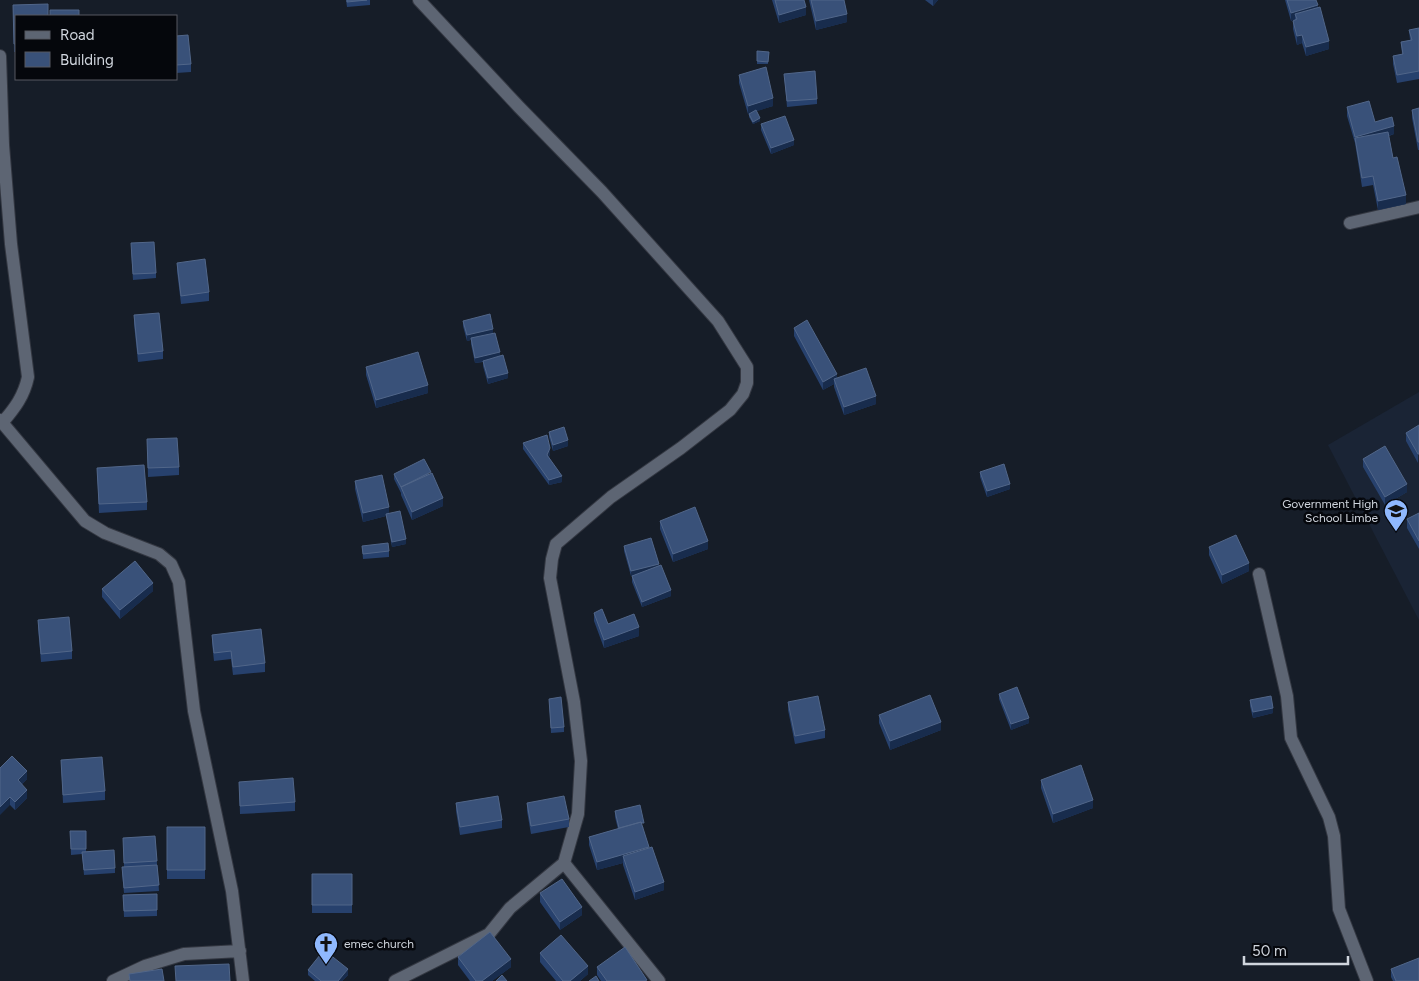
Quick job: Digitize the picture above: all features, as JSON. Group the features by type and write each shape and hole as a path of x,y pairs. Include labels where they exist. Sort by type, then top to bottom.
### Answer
{"street":[{"path":"395,981 488,934 510,908 564,863 578,814 581,761 574,702 550,578 552,558 556,544 611,497 681,448 730,410 743,394 746,383 746,367 718,321 602,192 518,107 419,0"},
{"path":"0,56 3,145 11,244 28,377 26,390 20,402 1,421 86,521 105,533 159,554 171,564 179,582 194,711 232,891 243,981"},
{"path":"1350,223 1419,207"},
{"path":"1259,574 1287,696 1291,738 1329,817 1334,836 1339,909 1366,981"},
{"path":"564,863 659,981"},
{"path":"113,981 145,966 184,954 240,952"}],"shaded area":[{"name":"Government High School Limbe","path":"1419,392 1419,620 1328,445"}],"building":[{"path":"347,0 367,0 347,2"},
{"path":"775,0 804,0 806,7 779,15"},
{"path":"811,0 844,0 847,14 816,21"},
{"path":"1287,0 1316,0 1318,5 1291,13"},
{"path":"48,4 48,15 15,15 15,44 14,44 13,5"},
{"path":"1320,7 1329,41 1306,47 1302,35 1297,36 1293,21 1297,19 1295,14"},
{"path":"50,10 79,10 79,15 50,15"},
{"path":"1419,28 1419,71 1397,75 1393,56 1403,54 1401,42 1412,40 1409,30"},
{"path":"188,35 191,64 178,65 178,36"},
{"path":"757,51 769,52 768,62 757,61"},
{"path":"766,67 773,98 748,106 739,75"},
{"path":"815,71 817,99 787,101 784,74"},
{"path":"1369,101 1375,122 1392,117 1394,126 1355,137 1347,107"},
{"path":"1419,108 1419,142 1418,142 1412,110"},
{"path":"756,110 760,118 753,122 749,114"},
{"path":"785,116 794,140 771,148 761,124"},
{"path":"1388,132 1393,158 1397,157 1406,195 1378,201 1373,176 1362,178 1355,138"},
{"path":"154,242 156,273 133,274 131,243"},
{"path":"205,259 209,292 181,296 177,263"},
{"path":"159,313 163,351 138,354 134,315"},
{"path":"490,314 493,329 467,335 463,321"},
{"path":"807,320 837,374 823,382 794,328"},
{"path":"495,333 500,352 475,358 471,338"},
{"path":"418,352 428,385 376,400 366,367"},
{"path":"503,355 508,373 488,378 483,361"},
{"path":"866,368 876,396 844,407 834,379"},
{"path":"1419,425 1419,454 1418,454 1406,433"},
{"path":"564,427 568,440 553,445 549,432"},
{"path":"547,435 550,448 547,455 562,476 549,480 523,443"},
{"path":"177,438 179,467 148,468 147,439"},
{"path":"1385,446 1407,484 1385,497 1363,459"},
{"path":"424,459 431,472 401,487 394,474"},
{"path":"1004,464 1010,484 987,491 980,472"},
{"path":"144,465 147,502 99,504 97,468"},
{"path":"432,473 443,498 412,512 401,487"},
{"path":"382,475 389,507 363,513 355,481"},
{"path":"695,507 708,541 673,554 660,521"},
{"path":"400,511 406,539 392,542 386,514"},
{"path":"1419,513 1419,541 1407,519"},
{"path":"1236,535 1249,563 1222,575 1209,547"},
{"path":"651,538 659,564 631,571 624,546"},
{"path":"388,543 389,551 363,554 362,546"},
{"path":"135,561 153,583 120,610 102,589"},
{"path":"661,565 671,590 642,602 632,576"},
{"path":"602,609 608,624 634,614 639,627 604,640 594,613"},
{"path":"69,617 72,651 41,654 38,620"},
{"path":"261,629 265,663 233,667 231,651 214,653 212,635"},
{"path":"1017,687 1029,718 1011,724 999,694"},
{"path":"930,695 941,722 890,741 879,715"},
{"path":"818,696 825,730 795,736 788,702"},
{"path":"1271,696 1273,708 1253,712 1250,700"},
{"path":"561,697 564,727 551,728 549,699"},
{"path":"12,756 27,771 18,780 27,790 15,802 10,797 0,807 0,768"},
{"path":"102,757 105,791 63,795 61,760"},
{"path":"1081,765 1093,800 1053,814 1041,780"},
{"path":"293,778 295,802 240,806 239,782"},
{"path":"498,796 502,820 460,827 456,803"},
{"path":"564,796 569,819 531,826 527,803"},
{"path":"640,805 644,823 641,822 619,828 615,811"},
{"path":"641,822 649,847 597,862 589,837"},
{"path":"167,827 205,827 205,870 167,870"},
{"path":"70,831 86,831 86,849 71,849"},
{"path":"155,836 157,861 124,863 123,838"},
{"path":"652,847 664,882 635,892 623,856"},
{"path":"114,850 115,868 84,870 82,852"},
{"path":"157,865 159,885 124,888 122,867"},
{"path":"312,874 352,874 352,905 312,905"},
{"path":"562,879 582,907 560,922 540,893"},
{"path":"157,894 157,910 124,911 123,895"},
{"path":"490,932 511,959 482,981 476,981 458,957"},
{"path":"561,935 588,966 570,981 563,981 540,953"},
{"path":"625,947 647,980 607,981 597,967"},
{"name":"emec church","path":"324,950 348,969 338,981 321,981 308,970"},
{"path":"1419,958 1419,981 1396,981 1391,969"},
{"path":"229,964 230,981 176,981 175,966"},
{"path":"162,969 164,981 130,981 129,974"},
{"path":"502,975 507,981 496,981"},
{"path":"596,976 599,981 589,981"}],"place":[{"name":"Government High School Limbe","path":"1396,532"},
{"name":"emec church","path":"326,965"}]}
